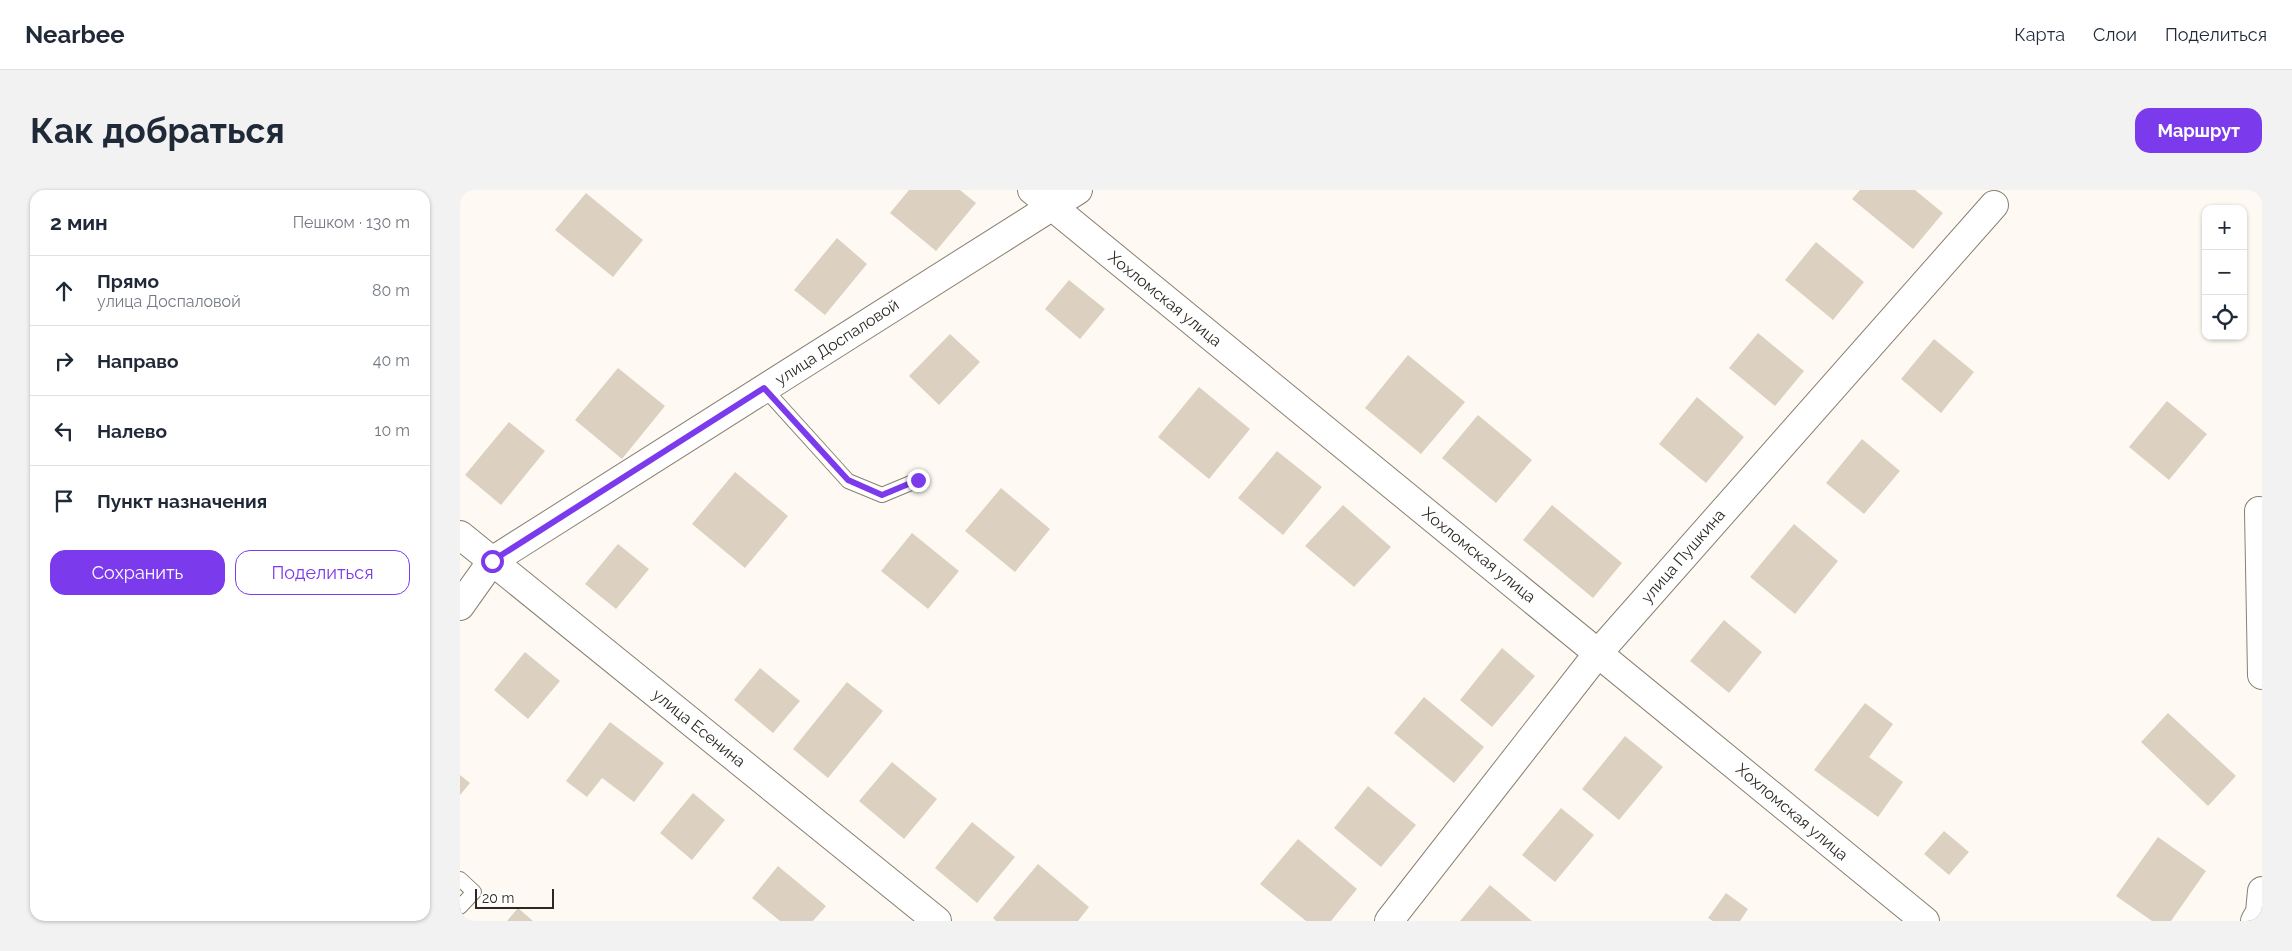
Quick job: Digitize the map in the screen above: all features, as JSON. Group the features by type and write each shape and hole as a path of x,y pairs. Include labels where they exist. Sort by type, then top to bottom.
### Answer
{"street":[{"name":"улица Доспаловой","path":"460,606 492,561 764,388 1042,198 1078,190"},
{"name":"Хохломская улица","path":"1042,198 1599,652 1925,921"},
{"name":"улица Пушкина","path":"1389,921 1599,652 1994,205"},
{"path":"2259,510 2262,675"},
{"name":"улица Есенина","path":"460,535 937,921"},
{"path":"2254,921 2260,912 2262,891"}],"lane":[{"path":"764,388 848,480 882,495 918,480"},
{"path":"460,879 474,892 460,907"}],"building":[{"path":"909,190 960,190 976,203 936,251 890,213"},
{"path":"1860,190 1915,190 1943,213 1913,249 1852,199"},
{"path":"586,193 643,240 613,277 555,230"},
{"path":"837,238 867,264 825,315 794,290"},
{"path":"1816,242 1864,282 1833,320 1785,280"},
{"path":"1069,280 1105,309 1080,339 1045,309"},
{"path":"1758,333 1804,371 1775,406 1729,368"},
{"path":"950,334 980,362 939,405 909,376"},
{"path":"1934,339 1974,372 1941,413 1901,379"},
{"path":"1408,355 1465,402 1421,454 1365,408"},
{"path":"618,368 665,406 622,459 575,420"},
{"path":"1199,387 1250,429 1209,479 1158,437"},
{"path":"1697,397 1744,437 1706,483 1659,444"},
{"path":"2167,401 2207,434 2169,480 2129,447"},
{"path":"1478,415 1532,460 1496,503 1442,458"},
{"path":"509,422 545,451 501,505 465,475"},
{"path":"1862,439 1900,471 1864,514 1826,483"},
{"path":"1277,451 1322,487 1283,535 1238,498"},
{"path":"735,472 788,516 745,568 692,524"},
{"path":"1001,488 1050,529 1015,572 965,531"},
{"path":"1343,505 1391,547 1354,587 1305,546"},
{"path":"1552,505 1622,563 1593,598 1523,540"},
{"path":"1794,524 1838,561 1795,614 1750,577"},
{"path":"912,533 959,571 928,609 881,571"},
{"path":"618,544 649,569 616,609 585,584"},
{"path":"1724,620 1762,652 1729,693 1690,661"},
{"path":"1502,648 1535,676 1492,727 1460,700"},
{"path":"525,652 560,681 528,719 494,690"},
{"path":"760,668 800,701 773,733 734,700"},
{"path":"847,682 883,711 828,778 793,749"},
{"path":"1424,697 1484,747 1454,783 1394,733"},
{"path":"1865,703 1893,724 1869,757 1903,782 1878,817 1814,770"},
{"path":"2168,713 2236,776 2208,806 2141,742"},
{"path":"610,722 664,763 634,802 602,778 587,797 566,781"},
{"path":"1625,736 1663,767 1619,820 1582,789"},
{"path":"892,762 937,799 904,839 859,801"},
{"path":"460,775 470,783 460,795"},
{"path":"1368,786 1416,825 1381,867 1334,828"},
{"path":"693,793 725,820 692,860 660,833"},
{"path":"1561,808 1594,835 1555,882 1522,855"},
{"path":"972,822 1015,857 977,903 935,868"},
{"path":"1944,831 1969,852 1949,875 1924,854"},
{"path":"2158,837 2206,871 2171,921 2152,921 2116,896"},
{"path":"1298,839 1357,889 1331,921 1306,921 1260,884"},
{"path":"1038,864 1089,907 1078,921 996,921 993,918"},
{"path":"778,866 826,906 813,921 780,921 752,898"},
{"path":"1490,885 1532,921 1460,921"},
{"path":"1726,893 1748,909 1740,921 1713,921 1708,918"},
{"path":"518,908 533,921 507,921"}],"route":[{"path":"492,561 764,388 848,480 882,495 918,480"}]}
